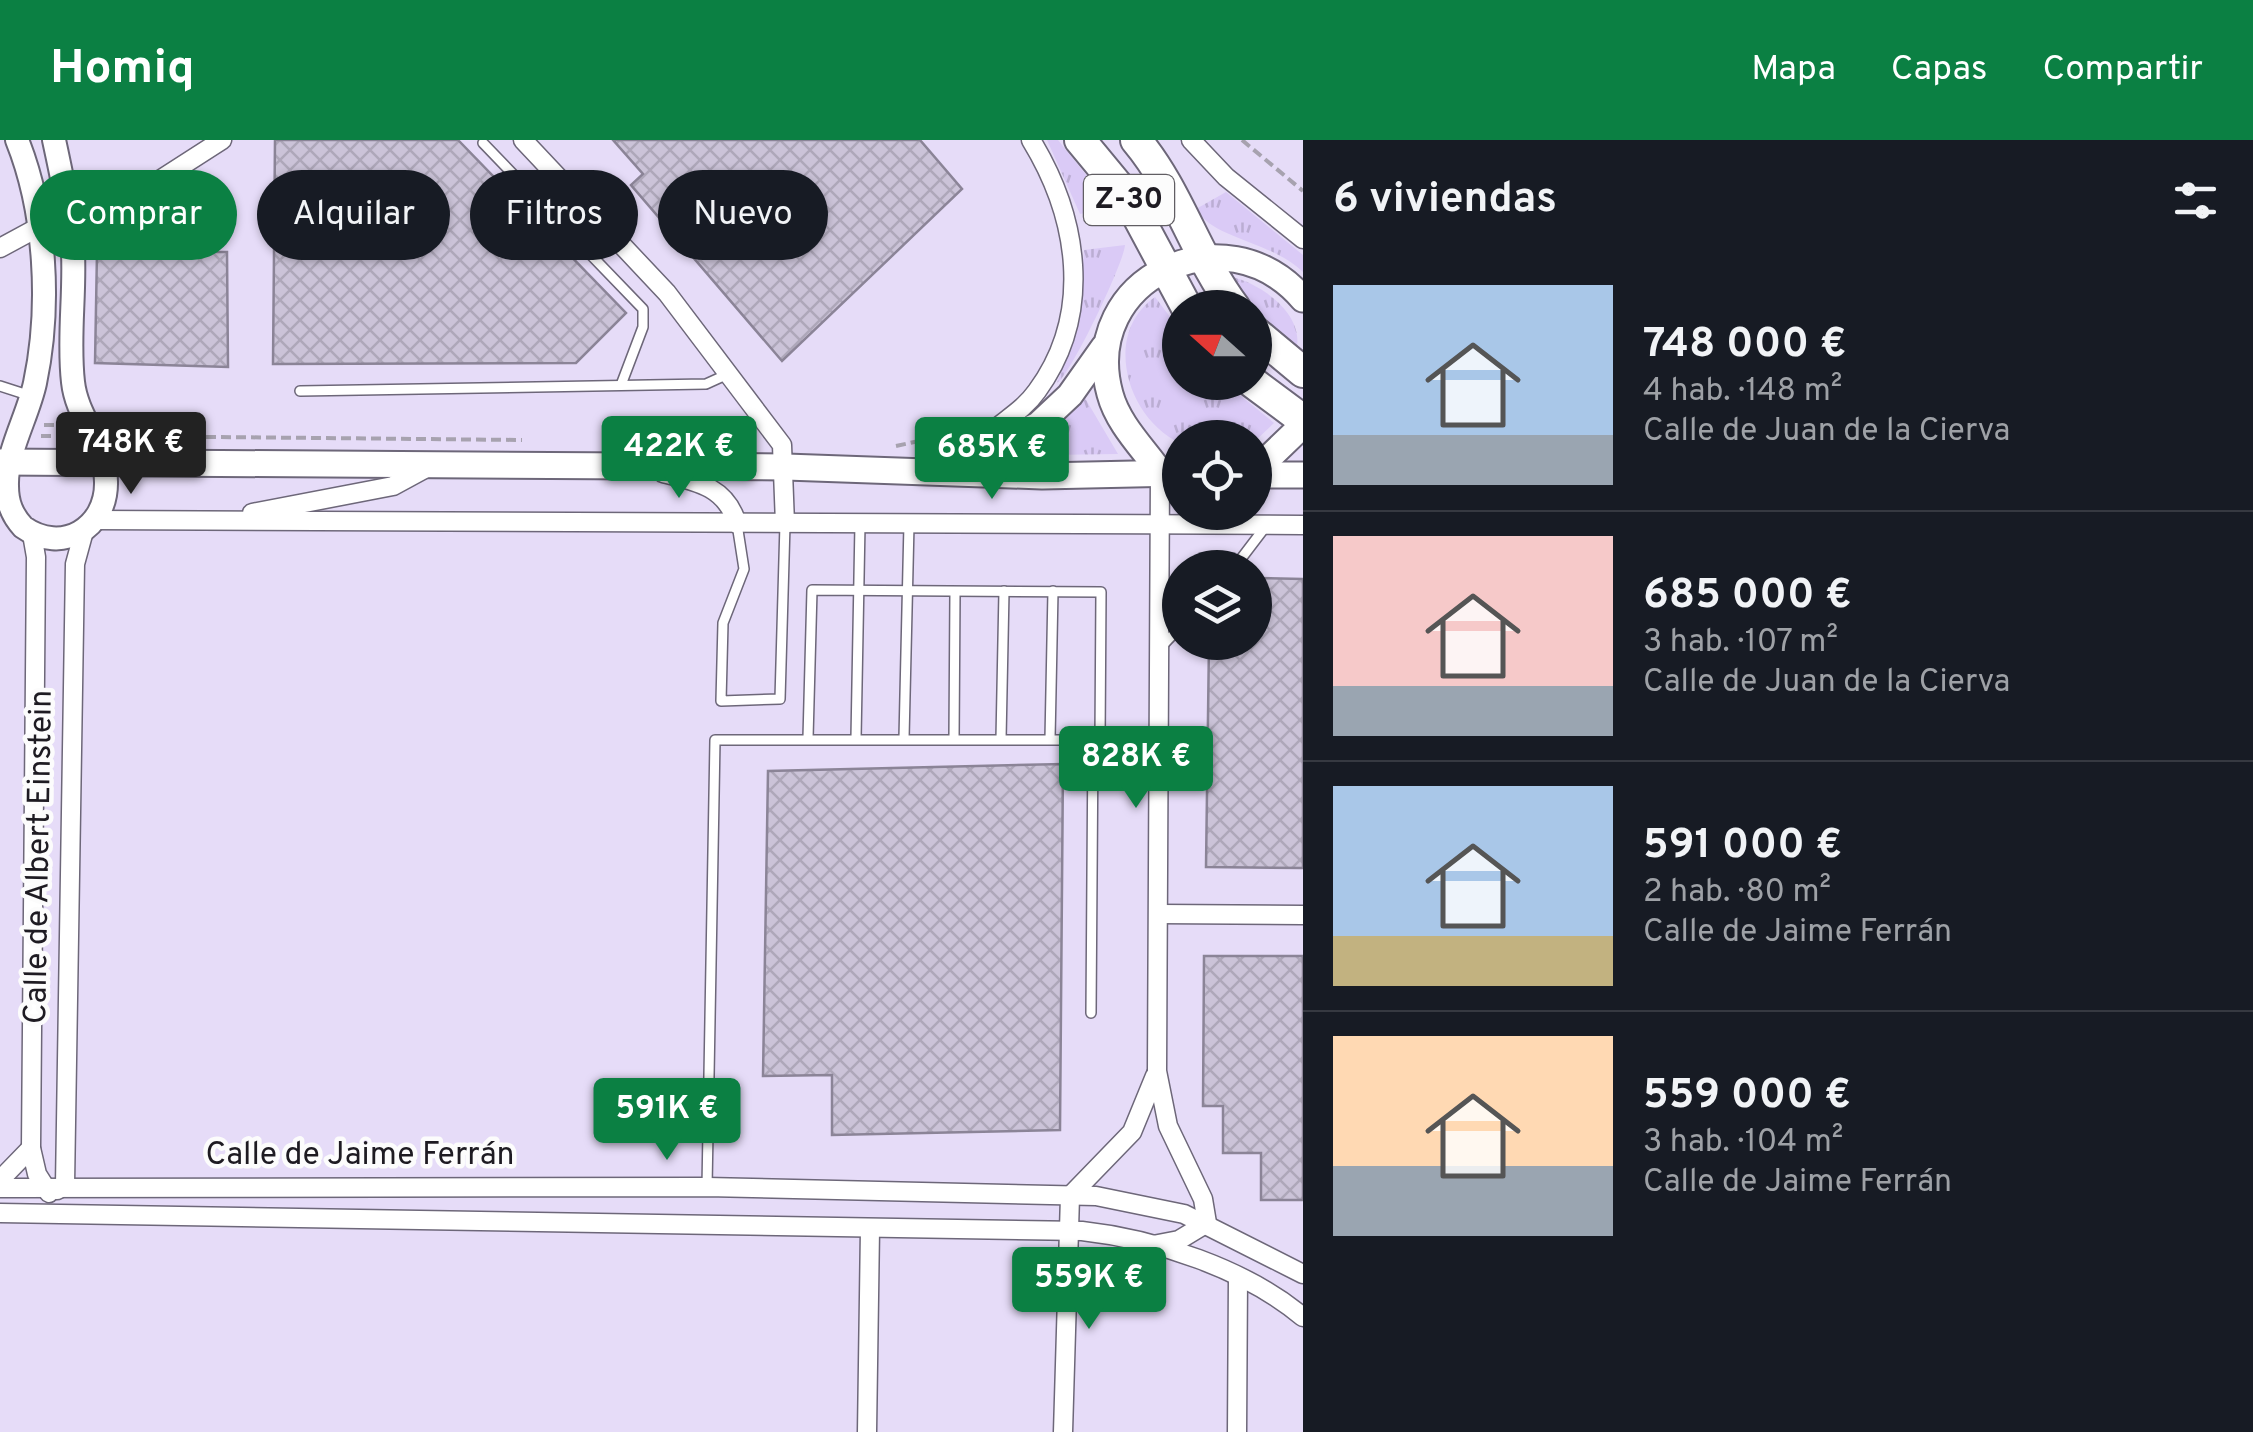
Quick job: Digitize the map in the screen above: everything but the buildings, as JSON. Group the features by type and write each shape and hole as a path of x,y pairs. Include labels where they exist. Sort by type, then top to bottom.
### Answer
{"highway":[{"name":"Z-30","path":"1080,140 1128,198 1176,290"},
{"name":"Z-30","path":"1136,140 1180,203 1203,257 1224,290"},
{"path":"1272,346 1303,372"},
{"path":"1272,398 1303,422"}],"main road":[{"path":"946,470 973,454 1022,435 1053,412 1104,347 1124,305 1164,269 1203,257 1257,264 1289,284 1303,299"},
{"path":"1104,347 1113,405 1162,463"},
{"path":"1272,455 1303,422"},
{"path":"5,462 101,448 434,464 946,470 1042,476 1162,472"},
{"path":"1272,474 1303,476"}],"street":[{"path":"17,140 30,181"},
{"path":"54,140 59,170"},
{"path":"175,170 222,140"},
{"path":"523,140 667,293 782,445 786,467 785,524"},
{"path":"973,454 986,432 1016,414 1037,392 1058,352 1070,317 1074,268 1069,220 1031,140"},
{"path":"1191,140 1226,177 1303,240"},
{"path":"0,248 30,232"},
{"path":"39,260 42,318 32,396 20,436 5,462 7,496 17,526 59,540 90,526 217,520 1161,526"},
{"path":"71,260 73,383 80,407 101,448 104,501 90,526"},
{"path":"217,520 392,486 434,464"},
{"path":"639,466 712,489 730,506 737,524"},
{"path":"1162,520 1163,550"},
{"path":"1272,525 1303,525"},
{"name":"Calle de Albert Einstein","path":"17,526 36,614 31,1148 53,1190"},
{"name":"Calle de Albert Einstein","path":"53,1190 75,564 90,526"},
{"path":"1167,550 1191,530"},
{"path":"1152,1245 1180,1240 1207,1223 1202,1199 1168,1126 1156,1070 1162,646"},
{"path":"1158,914 1303,914"},
{"path":"1064,1432 1070,1196 1132,1132 1156,1070"},
{"path":"0,1184 31,1148"},
{"name":"Calle de Jaime Ferrán","path":"0,1184 53,1190 707,1187 1070,1196 1152,1205 1207,1223 1303,1274"},
{"path":"2,1213 53,1190 75,1210"},
{"name":"Calle de Jaime Ferrán","path":"2,1213 75,1210 1103,1233 1152,1245 1238,1277 1303,1318"},
{"path":"867,1432 870,1229"},
{"path":"1237,1432 1238,1277"}],"lane":[{"path":"483,143 644,309 643,327 621,385"},
{"path":"300,391 706,384 728,374"},
{"path":"0,386 32,396"},
{"path":"737,524 744,570 723,623 720,701 780,699 785,524"},
{"path":"856,738 860,524"},
{"path":"904,738 910,524"},
{"path":"808,738 812,590 1101,592 1092,1013"},
{"path":"954,739 955,592"},
{"path":"1001,739 1004,592"},
{"path":"1050,739 1053,592"},
{"path":"707,1187 716,740 1160,740"}],"path":[{"path":"1242,140 1303,191"},
{"path":"44,424 73,425"},
{"path":"893,446 948,437 974,427"},
{"path":"20,436 101,448 535,441"}],"shaded area":[{"path":"0,140 1303,140 1303,1432 0,1432"}],"green space":[{"path":"1047,140 1058,140 1112,207 1080,214"},
{"path":"1226,192 1303,255 1303,272 1275,253 1204,219 1196,209"},
{"path":"1125,245 1096,318 1057,383 1080,317 1084,250"},
{"path":"1229,276 1262,290 1241,290"},
{"path":"1155,297 1162,306 1162,400 1246,400 1270,420 1162,420 1162,431 1135,396 1128,375 1125,354 1138,313"},
{"path":"1272,298 1293,322 1297,347 1272,327"},
{"path":"1085,398 1118,454 1048,455 1036,465 1004,465 1004,458 1048,434"}]}
